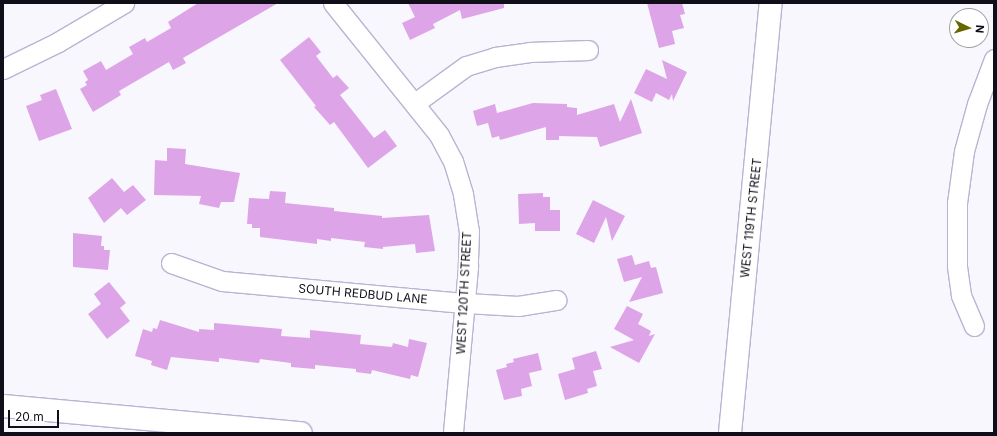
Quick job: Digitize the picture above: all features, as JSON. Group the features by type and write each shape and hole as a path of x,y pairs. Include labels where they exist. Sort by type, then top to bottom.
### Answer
{"main road":[{"name":"WEST 119TH STREET","path":"730,433 771,3"},
{"path":"3,406 301,433"}],"street":[{"path":"3,69 58,42 124,3"},
{"name":"WEST 120TH STREET","path":"333,3 416,103 439,135 453,161 463,194 469,231 466,303 453,433"},
{"path":"416,103 466,66 487,59 530,52 588,50"},
{"path":"974,326 961,295 957,265 957,203 964,151 977,104 994,59"},
{"name":"SOUTH REDBUD LANE","path":"171,263 222,281 466,303 518,306 557,300"}],"building":[{"path":"198,3 278,3 183,58 186,63 173,70 169,62 119,91 121,95 93,112 80,89 87,85 85,82 88,80 83,71 101,61 106,70 133,54 129,47 145,38 147,42 171,28 168,22"},
{"path":"408,3 504,3 504,8 462,19 460,10 433,24 435,28 410,40 402,23 415,17"},
{"path":"647,3 682,3 685,14 680,15 684,28 672,31 675,44 659,48"},
{"path":"309,37 321,52 316,56 333,78 337,75 349,88 340,95 374,138 385,130 397,146 368,168 334,122 330,125 314,107 316,106 280,60"},
{"path":"662,60 687,72 673,101 672,94 669,100 656,93 652,102 634,93 646,69 667,79"},
{"path":"56,89 72,129 39,141 26,106 42,100 40,95"},
{"path":"631,99 642,133 600,147 597,137 559,136 559,140 546,140 546,127 500,140 499,136 492,138 488,123 477,126 473,111 495,104 497,113 533,103 567,104 567,107 577,108 577,115 614,104 620,122"},
{"path":"167,148 186,149 185,164 240,173 234,202 221,202 219,208 199,204 201,196 154,195 155,160 167,161"},
{"path":"112,178 124,192 133,185 146,200 127,215 121,208 104,223 88,198"},
{"path":"270,191 286,192 285,203 334,208 334,211 382,216 382,218 429,215 435,251 416,253 415,244 383,247 383,249 364,247 365,242 331,238 331,241 317,239 317,244 260,237 260,228 252,228 252,224 247,224 249,198 269,199"},
{"path":"543,193 543,197 550,197 550,210 560,210 560,231 535,231 535,223 519,224 518,194"},
{"path":"593,200 625,216 612,241 606,217 594,243 576,234"},
{"path":"73,233 102,236 101,246 104,246 104,250 110,250 108,270 73,267"},
{"path":"632,255 635,265 649,261 651,268 656,267 663,293 629,302 642,277 624,282 617,259"},
{"path":"109,282 126,303 120,308 130,321 107,339 88,314 101,304 94,294"},
{"path":"627,306 643,314 638,324 651,331 649,336 655,334 639,363 610,347 634,340 614,329"},
{"path":"160,320 199,332 199,329 214,330 214,323 282,329 281,336 310,338 310,330 361,335 360,344 392,347 393,343 408,347 409,339 427,343 418,377 411,375 410,379 372,370 371,374 356,372 356,369 315,365 315,369 291,367 291,363 260,359 259,363 219,358 219,362 171,357 167,370 151,365 152,361 135,356 143,329 152,332 153,328 157,329"},
{"path":"596,351 602,369 593,371 597,386 587,389 588,393 565,400 558,374 575,369 572,358"},
{"path":"538,353 542,370 529,373 532,386 521,389 522,396 504,400 496,370 507,367 506,364 514,362 513,359"}]}
